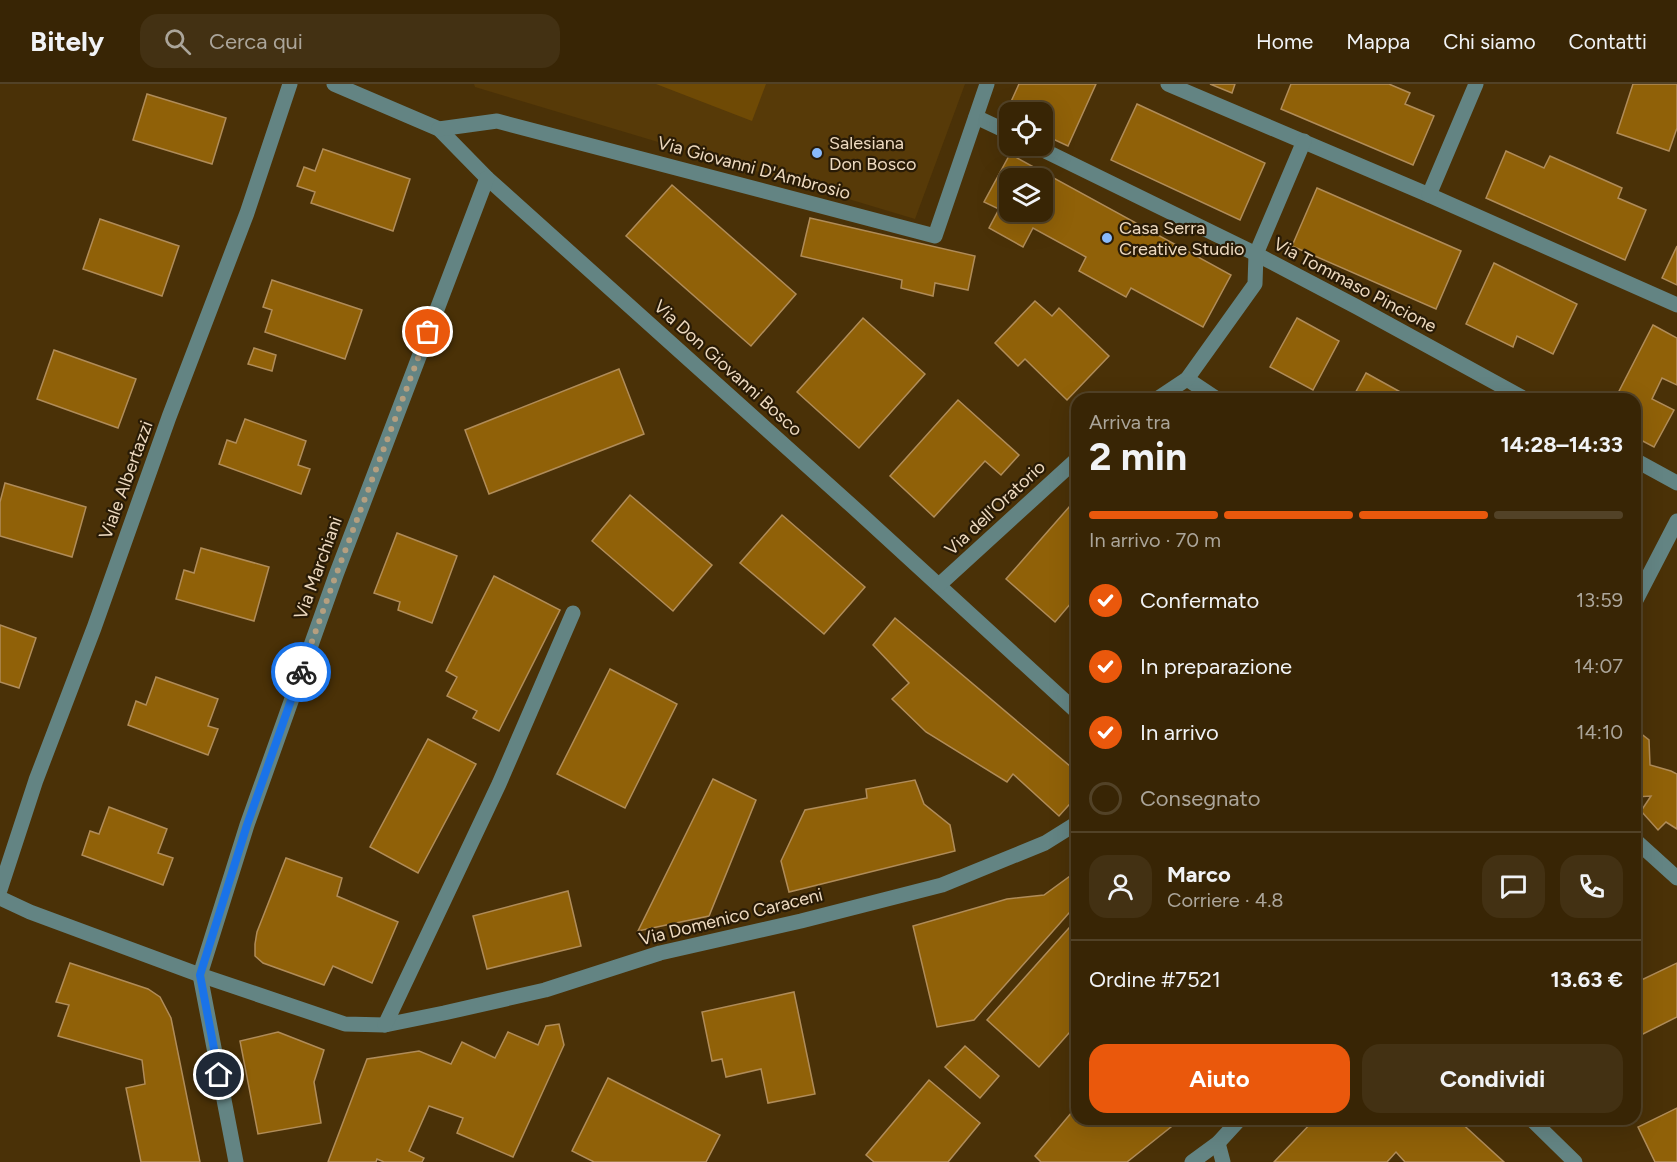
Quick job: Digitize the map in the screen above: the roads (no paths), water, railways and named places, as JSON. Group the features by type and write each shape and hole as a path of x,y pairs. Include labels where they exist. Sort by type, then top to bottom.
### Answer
{"street":[{"name":"Viale Albertazzi","path":"0,890 36,780 94,628 169,417 247,213 290,84"},
{"name":"Via Don Giovanni Bosco","path":"334,84 439,129 487,178 1071,706"},
{"path":"987,84 976,117 999,128"},
{"path":"1168,84 1429,195 1677,305"},
{"path":"1429,195 1476,84"},
{"name":"Via Giovanni D'Ambrosio","path":"439,129 497,121 935,236 976,117"},
{"path":"1166,393 1187,379 1255,284 1256,254 1304,141"},
{"name":"Via Tommaso Pincione","path":"1053,155 1256,254 1514,393"},
{"name":"Via Marchiani","path":"200,975 247,825 328,597 487,178"},
{"path":"1187,379 1208,393"},
{"path":"1641,463 1677,483"},
{"name":"Via dell'Oratorio","path":"939,585 1071,464"},
{"path":"1641,590 1677,521"},
{"path":"385,1025 500,784 573,613"},
{"name":"Via Domenico Caraceni","path":"0,898 30,912 200,975 345,1024 385,1025 545,990 660,953 801,921 942,885 1045,843 1071,827"},
{"path":"1641,845 1677,878"},
{"path":"200,975 236,1162"},
{"path":"1192,1162 1218,1143 1234,1125"},
{"path":"1537,1125 1575,1162"},
{"path":"1218,1143 1223,1162"}],"place":[{"name":"Salesiana Don Bosco","path":"817,153"},
{"name":"Casa Serra Creative Studio","path":"1107,238"}]}
